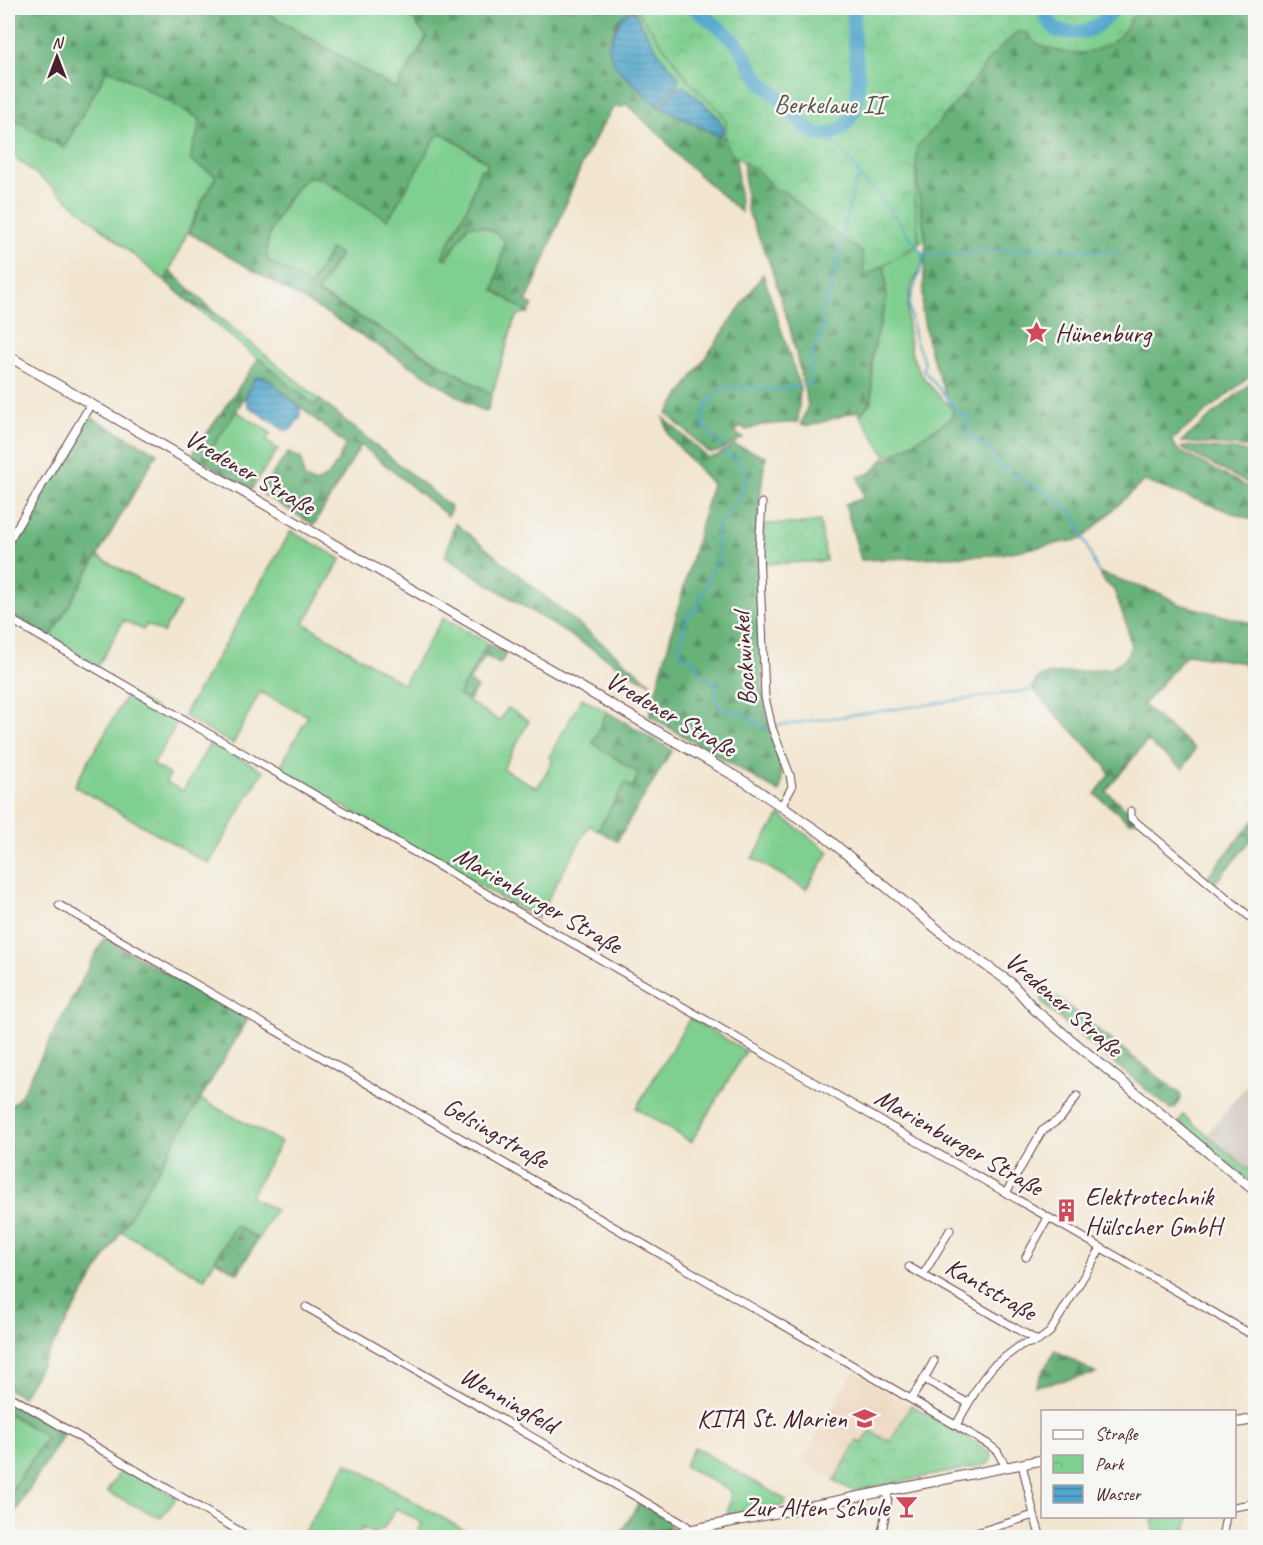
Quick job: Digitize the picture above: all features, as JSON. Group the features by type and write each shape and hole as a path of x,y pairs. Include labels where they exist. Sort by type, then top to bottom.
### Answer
{"street":[{"name":"Vredener Straße","path":"8,356 727,771 782,805 831,841 954,943 1011,983 1035,1010 1256,1192"},
{"path":"8,542 91,404"},
{"name":"Bockwinkel","path":"762,503 759,550 765,697 772,728 790,775 792,787 782,805"},
{"name":"Marienburger Straße","path":"8,618 1256,1337"},
{"path":"1131,811 1131,818 1256,921"},
{"name":"Gelsingstraße","path":"59,905 956,1425 997,1451 1006,1467"},
{"path":"1006,1193 1042,1131 1062,1118 1077,1096"},
{"name":"Marienburger Straße","path":"1026,1257 1048,1218"},
{"name":"Kantstraße","path":"923,1275 950,1230"},
{"path":"956,1425 982,1380 993,1366 1021,1345 1038,1341 1050,1332 1101,1248"},
{"name":"Kantstraße","path":"909,1267 1038,1341"},
{"name":"Wenningfeld","path":"306,1307 687,1526 683,1533"},
{"path":"911,1399 934,1362"},
{"path":"924,1379 968,1403"},
{"path":"8,1395 251,1538"},
{"path":"1236,1423 1256,1419"},
{"path":"650,1538 1041,1460"},
{"path":"1022,1464 1041,1538"},
{"path":"881,1538 888,1499 887,1491"},
{"path":"1236,1507 1256,1503"},
{"path":"960,1538 1034,1515"},
{"path":"1222,1538 1226,1518"}],"shaded area":[{"path":"1255,1075 1255,1175 1207,1135"},
{"name":"KITA St. Marien","path":"854,1371 911,1405 889,1442 862,1445 856,1442 834,1481 801,1461"}],"green space":[{"path":"8,8 259,8 396,89 427,37 411,17 408,8 642,8 633,10 617,24 608,47 616,67 656,105 728,140 735,149 741,212 681,159 663,138 626,104 622,107 614,107 587,153 576,178 526,302 533,305 528,313 494,290 505,241 492,231 484,227 468,225 447,259 442,257 469,204 480,170 487,168 487,162 442,133 436,137 388,220 321,179 310,176 303,181 289,198 272,229 267,247 268,261 304,281 308,289 331,249 340,254 317,293 492,394 487,412 477,408 333,317 189,233 201,203 214,182 215,175 191,161 200,119 116,72 107,70 64,148 8,116"},
{"path":"259,8 408,8 418,27 427,36 396,89"},
{"name":"Berkelaue II","path":"635,8 1137,8 1123,32 1101,48 1082,53 1064,52 1040,45 1028,34 1018,31 989,59 965,92 917,147 915,200 919,241 915,247 865,276 862,252 828,228 785,192 776,190 756,169 732,155 725,142 726,122 720,111 693,86"},
{"path":"642,8 716,36 728,140 719,136 723,132 677,88 660,106 656,105 678,83 675,72 661,57 633,10"},
{"path":"933,8 941,8 912,150 926,240 915,245 923,258 910,295 908,327 913,358 917,367 953,410 952,419 893,455 885,455 860,415 872,400 872,356 887,297 813,145"},
{"path":"1128,8 1255,8 1255,372 1171,441 1179,451 1255,491 1255,521 1144,481 1082,539 995,555 861,560 845,504 864,498 858,477 871,473 885,458 893,458 893,455 952,418 953,410 929,348 922,311 926,240 912,150 997,47 1037,15"},
{"path":"107,70 116,72 200,119 200,130 191,152 215,175 214,182 201,203 165,281 8,152 8,116 64,148"},
{"path":"442,133 487,162 487,168 480,170 469,204 442,257 447,259 468,225 484,227 492,231 505,241 494,290 528,313 519,314 514,321 492,394 317,292 340,254 331,250 308,289 303,281 268,261 267,247 272,229 289,198 303,181 310,176 321,179"},
{"path":"741,137 879,252 885,269 887,297 872,356 872,400 860,415 858,411 809,426 801,424 808,405 790,328 770,264 747,209"},
{"path":"170,270 218,316 188,301 165,281"},
{"path":"763,274 800,387 798,422 761,425 747,430 740,426 735,433 743,438 717,452 710,453 667,414"},
{"path":"188,301 218,316 320,400 314,405"},
{"path":"259,358 314,405 320,400 451,507 448,516 361,445 314,525 259,492 288,453 301,458 304,477 313,483 329,474 346,445 265,377 255,378 210,451 257,480 252,489 192,455"},
{"path":"1255,379 1255,448 1181,442"},
{"path":"236,411 271,433 266,441 278,449 257,480 210,451"},
{"path":"88,416 157,453 50,638 8,613 8,557"},
{"path":"664,418 708,458 717,456 734,445 766,456 760,495 758,533 760,651 765,703 780,765 779,792 649,716 712,484 668,435"},
{"path":"1185,446 1255,452 1255,487 1181,448"},
{"path":"820,521 826,561 763,564 763,524"},
{"path":"455,523 651,683 637,677 445,557"},
{"path":"291,531 341,559 304,623 403,684 443,618 488,643 458,695 499,721 508,708 529,721 503,769 537,788 553,761 549,757 582,698 607,712 593,743 639,774 632,787 625,784 598,830 589,825 537,919 279,769 308,716 260,692 233,744 183,716"},
{"path":"97,556 180,604 163,633 147,624 143,630 124,620 98,666 50,638"},
{"path":"1100,573 1161,594 1179,604 1255,624 1255,675 1246,675 1245,663 1187,654 1143,705 1195,749 1183,769 1147,741 1106,791 1139,820 1129,822 1095,794 1109,775 1106,766 1032,687 1038,678 1045,675 1111,668 1125,659 1131,648 1127,626 1114,590 1104,581"},
{"path":"488,643 506,654 500,664 485,656 469,682 477,687 469,701 458,695"},
{"path":"128,693 178,722 153,765 170,775 166,782 183,791 211,741 263,771 209,864 74,786"},
{"path":"607,712 672,750 617,841 598,830 625,783 632,787 639,774 593,743"},
{"path":"780,815 829,852 806,889 752,858"},
{"path":"1255,819 1255,835 1215,883 1207,877"},
{"path":"104,938 248,1019 22,1397 8,1389 8,1109 20,1097"},
{"path":"1041,993 1060,1000 1180,1094 1181,1098 1175,1108 1170,1109 1047,1008 1042,1001"},
{"path":"690,1018 746,1051 691,1142 636,1108"},
{"path":"200,1099 281,1142 250,1197 275,1210 258,1239 235,1226 204,1279 121,1231"},
{"path":"1183,1115 1255,1175 1255,1186 1179,1123"},
{"path":"235,1225 258,1239 238,1273 215,1260"},
{"path":"1055,1350 1096,1374 1035,1386"},
{"path":"8,1398 65,1432 14,1514 8,1509 8,1490 11,1492 47,1437 8,1413"},
{"path":"911,1405 980,1445 992,1455 990,1462 985,1465 853,1491 834,1481 857,1441 862,1444 871,1431 890,1442"},
{"path":"8,1413 47,1436 10,1492 8,1490"},
{"path":"694,1447 786,1500 783,1506 727,1516 731,1491 684,1466"},
{"path":"347,1463 476,1537 415,1537 422,1523 396,1508 383,1530 380,1528 376,1535 363,1528 357,1537 301,1537"},
{"path":"123,1467 177,1497 161,1518 107,1492"},
{"path":"639,1503 668,1520 670,1526 667,1529 618,1537"},
{"path":"1152,1518 1189,1518 1186,1532 1153,1532"}],"water":[{"path":"633,10 661,57 678,75 678,83 656,105 616,67 608,47 622,16"},
{"path":"685,87 721,122 723,130 719,136 660,106 677,88"},
{"path":"265,377 300,407 300,417 291,429 284,430 248,406 245,397 255,378"}],"waterway":[{"path":"694,8 734,41 761,82 782,99 809,130 825,135 845,125 854,112 856,104 858,80 854,32 855,8"},
{"path":"1047,8 1046,18 1057,31 1077,32 1090,30 1102,22 1115,8"},
{"path":"823,135 847,156 860,177 876,192 925,257 909,303 914,336 925,364 923,369 961,416 970,415 966,423 971,439 991,453 999,465 1010,469"},
{"path":"803,386 811,382 811,359 824,328 821,316 830,293 831,283 838,272 842,235 856,180 860,177"},
{"path":"924,254 1044,248 1116,252"},
{"path":"722,447 709,433 703,421 705,409 721,387 782,389 799,386"},
{"path":"724,451 742,466 745,478 743,491 739,500 716,527 718,561 711,570 698,602 700,606 688,614 679,646 684,656 694,659 700,672 717,683 719,709 743,714 769,728"},
{"path":"1012,474 1041,490 1073,513 1098,572"},
{"path":"775,726 1031,690"}],"place":[{"name":"Hünenburg","path":"1037,333"},
{"name":"Elektrotechnik Hülscher GmbH","path":"1067,1211"},
{"name":"KITA St. Marien","path":"865,1418"},
{"name":"Zur Alten Schule","path":"907,1507"}]}
